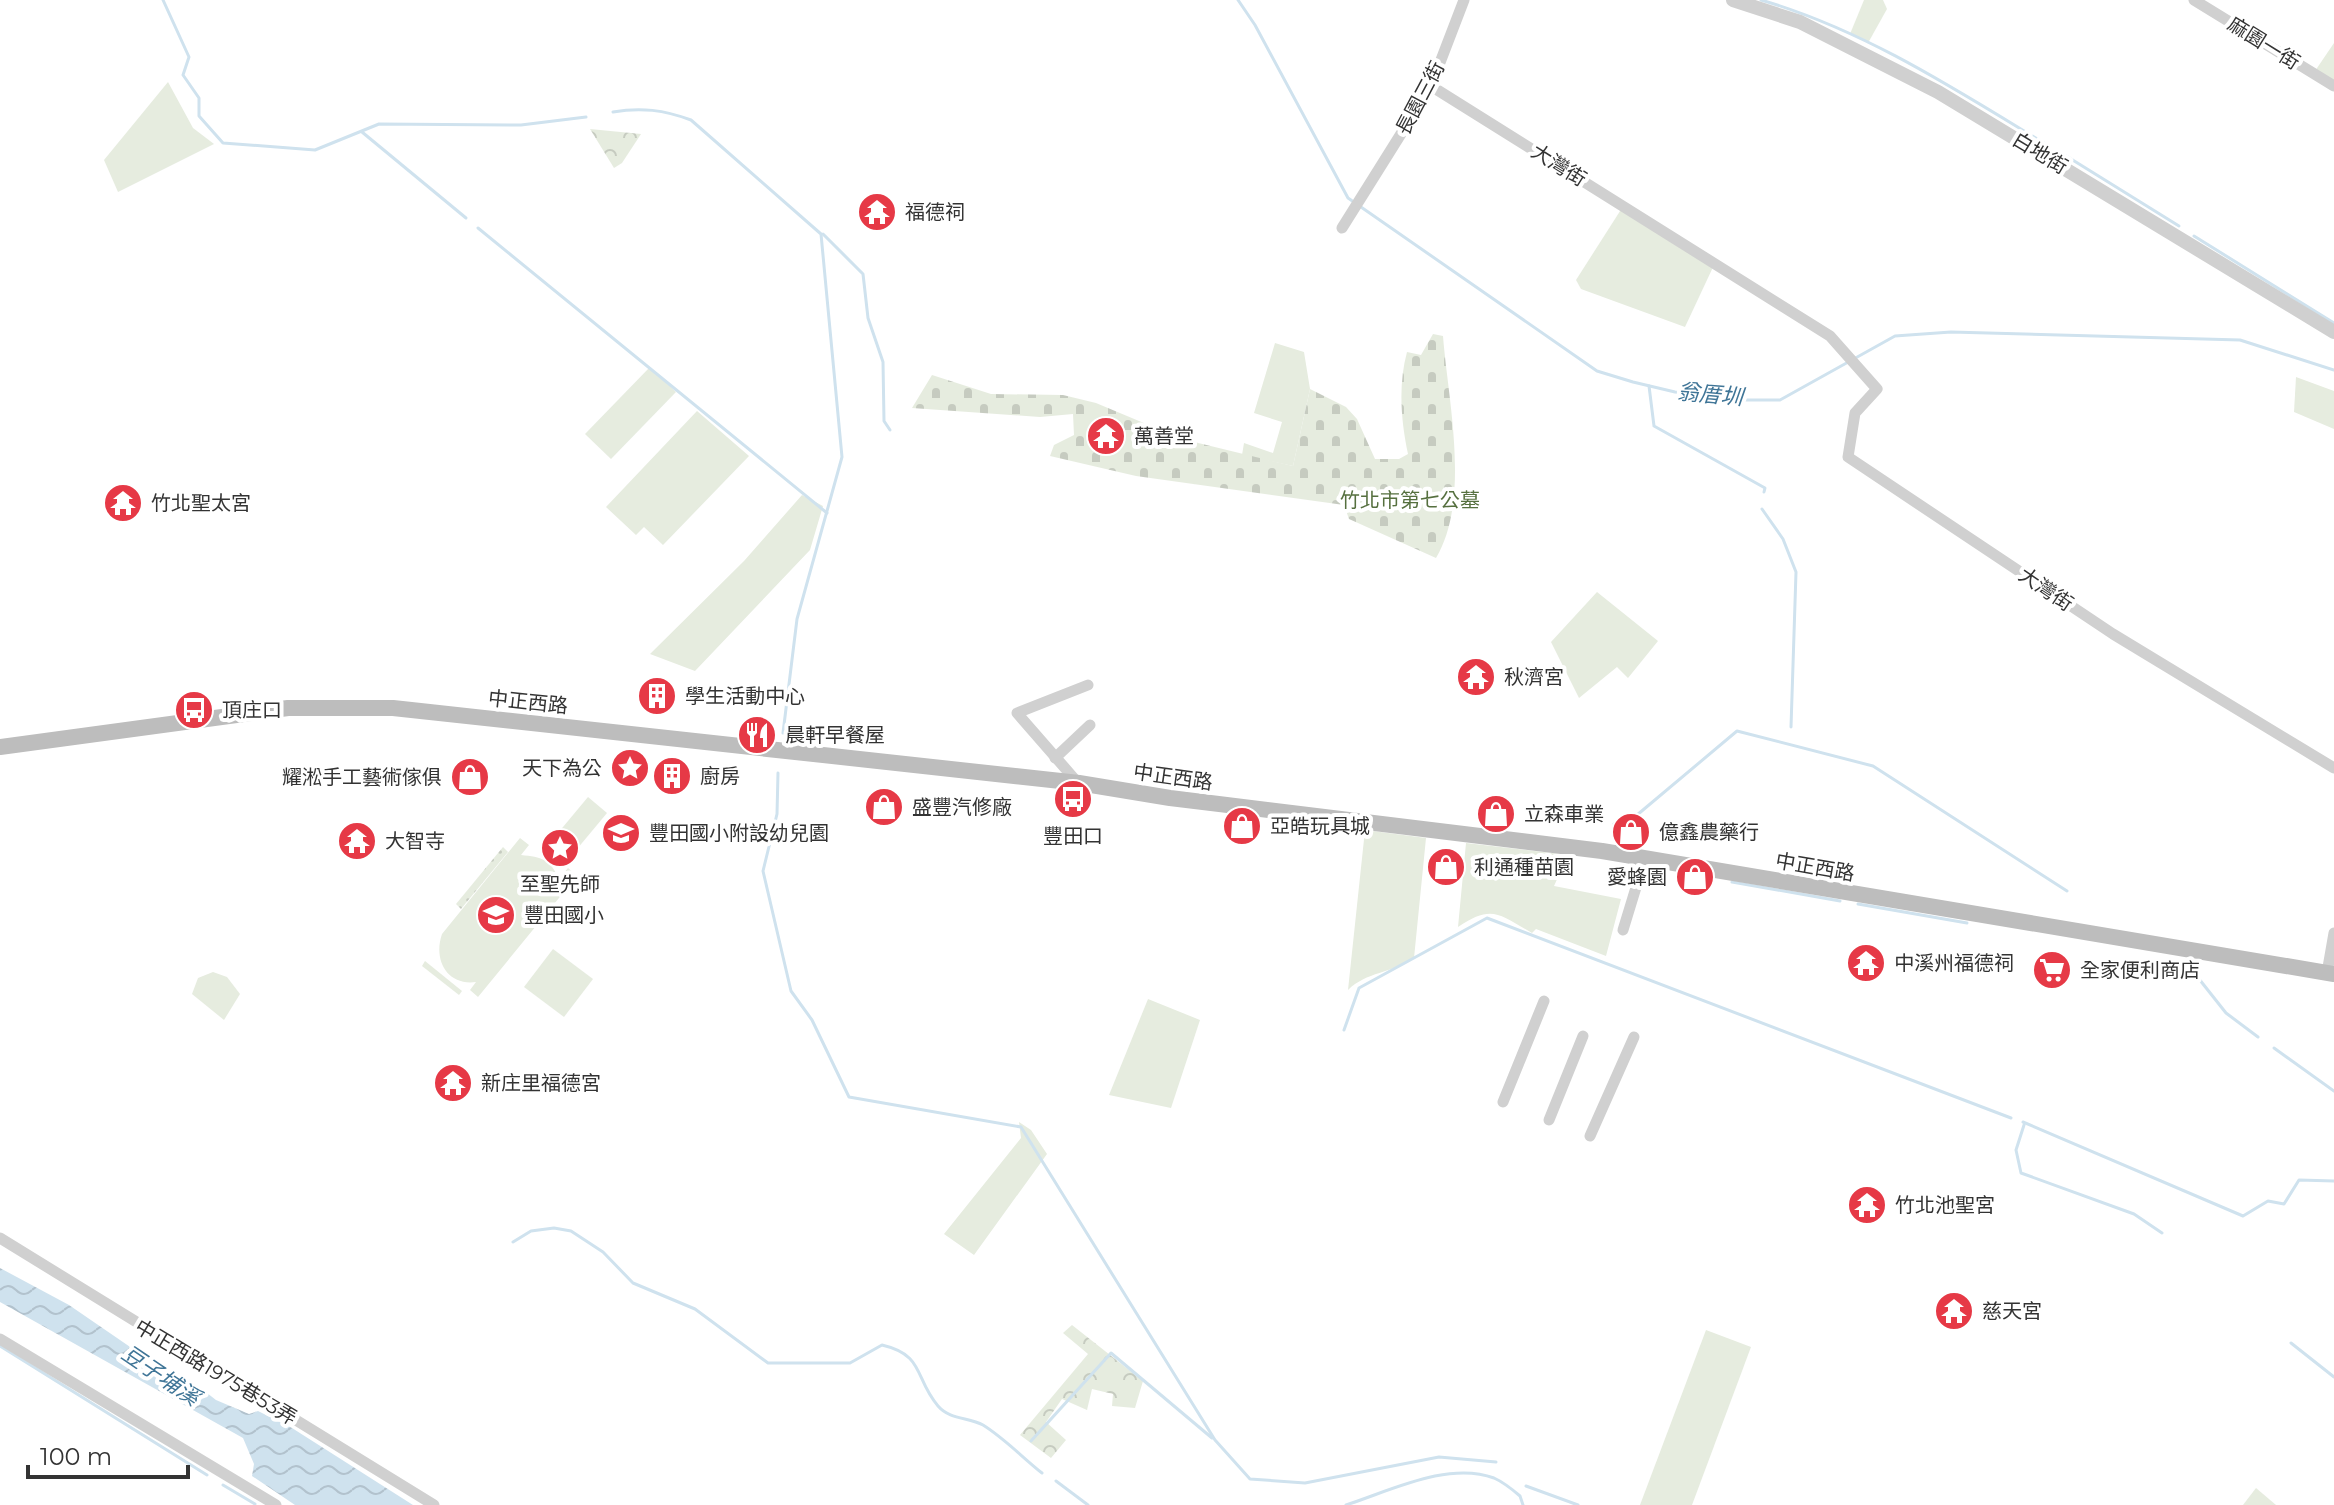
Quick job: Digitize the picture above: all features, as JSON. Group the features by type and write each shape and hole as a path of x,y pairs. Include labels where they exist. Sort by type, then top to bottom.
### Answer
{"main road":[{"name":"中正西路","path":"0,747 288,708 393,708 1079,783 1170,798 1645,858 2330,973"}],"street":[{"name":"長園三街","path":"1342,228 1431,86 1464,0"},
{"name":"白地街","path":"1733,0 1800,22 1938,92 2334,332"},
{"name":"麻園一街","path":"2194,0 2334,86"},
{"name":"大灣街","path":"1431,86 1815,323 1877,389 1855,413 1848,457 2113,634 2334,768"},
{"path":"1079,783 1017,713 1088,685"},
{"path":"1055,758 1090,725"},
{"path":"1623,930 1645,858"},
{"path":"2330,973 2334,933"},
{"path":"1503,1102 1544,1001"},
{"path":"1549,1120 1583,1036"},
{"path":"1590,1136 1634,1037"},
{"name":"中正西路1975巷53弄","path":"0,1238 434,1505"},
{"path":"0,1339 276,1505"}],"green space":[{"path":"1864,0 1883,0 1887,9 1868,43 1850,34"},
{"path":"2334,43 2334,82 2315,71"},
{"path":"168,82 193,128 214,144 118,192 104,160"},
{"path":"590,129 641,134 622,163 614,168"},
{"path":"1622,208 1714,265 1685,327 1581,289 1576,280"},
{"name":"竹北市第七公墓","path":"1433,334 1443,336 1455,479 1447,534 1436,558 1349,519 1344,505 1136,476 1050,456 1054,445 1074,435 1073,414 1040,417 912,408 932,375 991,394 1063,395 1096,403 1182,439 1293,466 1310,389 1346,407 1357,419 1375,459 1399,459 1408,454 1402,403 1402,377 1407,352 1421,355"},
{"path":"1275,343 1304,352 1310,389 1293,466 1242,455 1244,443 1273,453 1282,422 1254,413"},
{"path":"650,367 676,392 611,459 585,434"},
{"path":"2296,377 2334,391 2334,429 2294,412"},
{"path":"697,411 749,456 663,545 644,527 636,535 606,507"},
{"path":"802,495 823,506 810,550 695,671 650,654 744,561"},
{"path":"1597,592 1658,641 1628,678 1617,667 1579,698 1551,642"},
{"path":"588,797 607,813 577,849 558,833"},
{"path":"1365,830 1426,838 1414,958 1363,980 1348,990"},
{"path":"520,838 529,845 521,855 544,860 559,879 568,868 577,876 478,997 470,990 476,982 457,980 441,962 442,934"},
{"path":"1466,843 1568,855 1554,886 1621,899 1606,956 1536,929 1532,933 1495,914 1479,916 1458,927"},
{"path":"503,847 508,852 461,909 456,904"},
{"path":"553,949 593,979 564,1017 524,987"},
{"path":"425,961 462,991 459,995 422,966"},
{"path":"213,972 227,977 240,994 224,1020 192,994 198,978"},
{"path":"1148,999 1200,1020 1171,1108 1109,1095"},
{"path":"1019,1122 1031,1130 1047,1154 974,1255 944,1234 1021,1138"},
{"path":"1072,1325 1143,1381 1135,1408 1112,1406 1113,1394 1092,1389 1087,1410 1062,1399 1046,1422 1066,1440 1051,1458 1020,1435 1088,1354 1063,1333"},
{"path":"1706,1330 1751,1347 1692,1505 1640,1505"},
{"path":"2256,1488 2276,1505 2243,1505"}],"water":[{"name":"豆子埔溪","path":"0,1268 69,1305 136,1351 189,1379 216,1400 249,1414 258,1411 292,1428 413,1505 295,1505 252,1476 254,1464 243,1438 0,1302"}],"waterway":[{"path":"163,0 189,57 183,75 199,98 199,116 223,143 315,150 379,124 521,125 586,117"},
{"name":"翁厝圳","path":"1238,0 1255,25 1348,198 1597,371 1675,392 1741,400 1780,400 1895,336 1951,332 2240,340 2334,370"},
{"path":"1761,0 1836,27 1872,44 1943,82 2047,145"},
{"path":"613,112 652,110 691,120 821,234 842,457 797,619 783,733"},
{"path":"362,132 466,218"},
{"path":"2063,154 2179,226"},
{"path":"478,228 827,513"},
{"path":"823,234 863,274 868,318 883,362 884,421 890,430"},
{"path":"2194,236 2334,323"},
{"path":"1649,386 1654,426 1765,488 1764,492"},
{"path":"1762,509 1783,539 1796,572 1791,727"},
{"path":"1614,824 1637,815 1737,731 1873,766 2067,891"},
{"path":"778,773 777,814 763,871 791,991 812,1020 849,1097 1021,1127 1215,1440 1250,1479 1305,1483 1439,1457 1496,1462"},
{"path":"1732,882 1840,901"},
{"path":"1858,904 1967,923"},
{"path":"1344,1030 1359,988 1487,918 2011,1118"},
{"path":"2188,965 2226,1013 2258,1037"},
{"path":"2274,1048 2334,1091"},
{"path":"2023,1122 2243,1216 2268,1201 2284,1204 2299,1180 2334,1181"},
{"path":"2024,1125 2016,1150 2021,1173 2134,1214 2162,1233"},
{"path":"513,1242 531,1231 554,1228 571,1231 603,1252 633,1283 695,1309 768,1363 850,1363 882,1345 896,1349 912,1361 930,1396 943,1411 983,1425 1042,1473"},
{"path":"2291,1343 2334,1377"},
{"path":"0,1346 207,1475"},
{"path":"1031,1441 1111,1353 1212,1438"},
{"path":"1346,1505 1419,1480 1458,1473 1494,1478 1520,1496 1523,1505"},
{"path":"1056,1481 1088,1505"},
{"path":"223,1485 255,1504"},
{"path":"1526,1486 1578,1505"}],"place":[{"name":"福德祠","path":"877,212"},
{"name":"萬善堂","path":"1106,436"},
{"name":"竹北聖太宮","path":"123,503"},
{"name":"秋濟宮","path":"1476,677"},
{"name":"學生活動中心","path":"657,696"},
{"name":"頂庄口","path":"194,710"},
{"name":"晨軒早餐屋","path":"757,735"},
{"name":"天下為公","path":"630,768"},
{"name":"廚房","path":"672,776"},
{"name":"耀淞手工藝術傢俱","path":"470,777"},
{"name":"豐田口","path":"1073,799"},
{"name":"盛豐汽修廠","path":"884,807"},
{"name":"立森車業","path":"1496,814"},
{"name":"亞皓玩具城","path":"1242,826"},
{"name":"億鑫農藥行","path":"1631,832"},
{"name":"豐田國小附設幼兒園","path":"621,833"},
{"name":"大智寺","path":"357,841"},
{"name":"至聖先師","path":"560,848"},
{"name":"利通種苗園","path":"1446,867"},
{"name":"愛蜂園","path":"1695,877"},
{"name":"豐田國小","path":"496,915"},
{"name":"中溪州福德祠","path":"1866,963"},
{"name":"全家便利商店","path":"2052,970"},
{"name":"新庄里福德宮","path":"453,1083"},
{"name":"竹北池聖宮","path":"1867,1205"},
{"name":"慈天宮","path":"1954,1311"}]}
